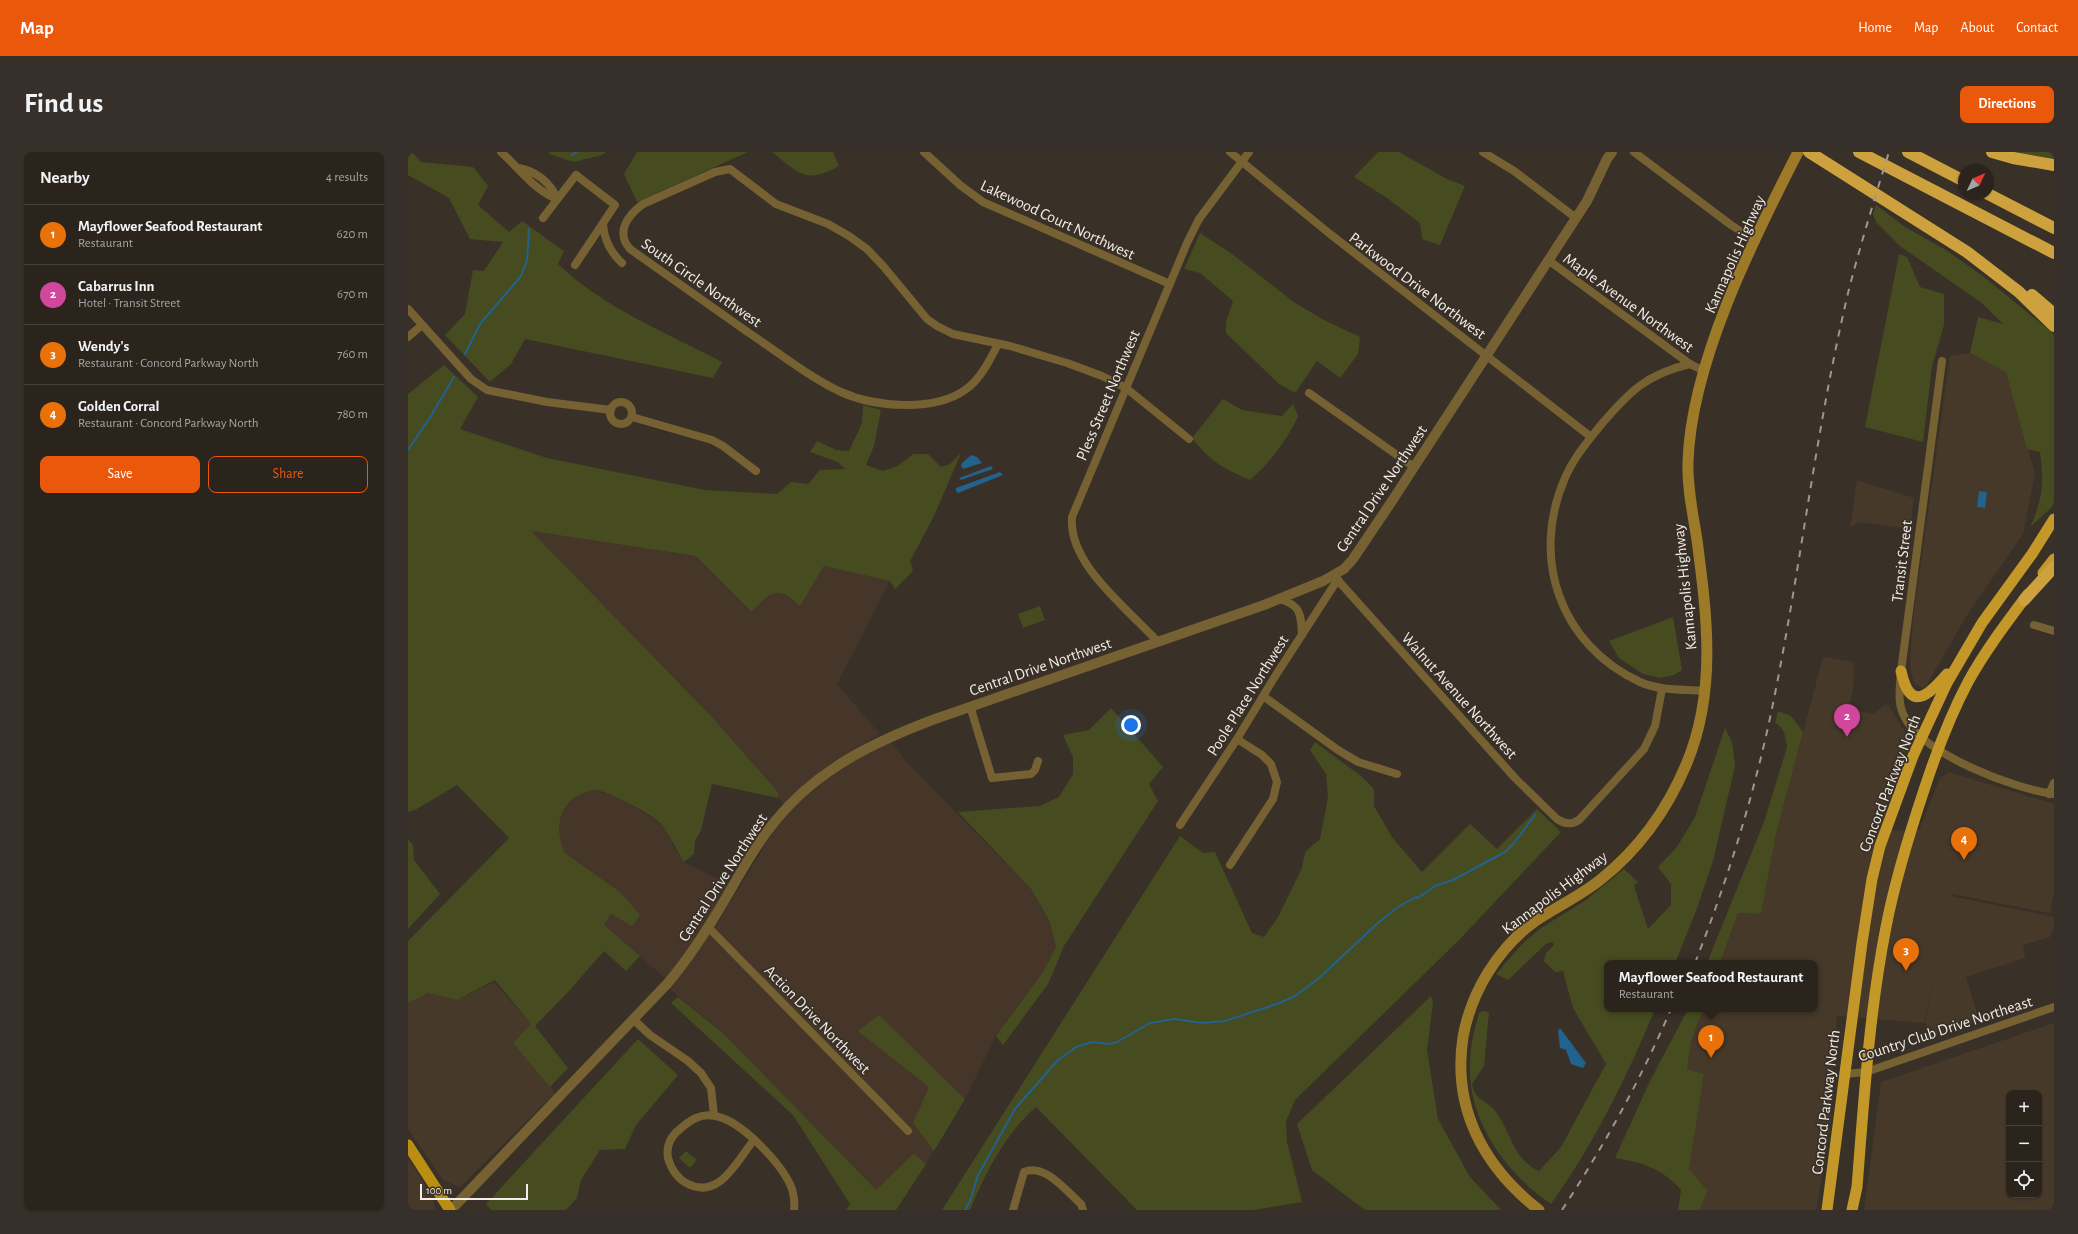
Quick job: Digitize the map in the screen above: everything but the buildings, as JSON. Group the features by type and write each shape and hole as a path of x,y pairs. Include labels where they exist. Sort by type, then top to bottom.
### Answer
{"highway":[{"path":"1809,152 1944,238 2019,292 2054,326"},
{"path":"1859,152 2054,253"},
{"path":"1908,152 1958,178"},
{"path":"1992,152 2019,160 2054,165"},
{"path":"1994,197 2054,228"},
{"path":"2019,292 2032,295 2054,314"},
{"name":"Concord Parkway North","path":"1827,1210 1875,864 1891,813 1921,739 1947,683 1982,624 2032,554 2054,519"},
{"path":"1852,1210 1857,1187 1866,1072 1878,973 1890,906 1915,817 1938,751 1968,682 1991,645 2054,559"},
{"path":"2024,600 2054,567"},
{"path":"1901,671 1908,690 1913,695 1921,697 1933,690 1962,657"}],"main road":[{"name":"Kannapolis Highway","path":"1539,1210 1497,1170 1486,1154 1471,1122 1463,1088 1462,1054 1466,1024 1471,1008 1484,979 1511,942 1534,922 1572,900 1601,879 1626,856 1647,833 1668,801 1687,763 1695,740 1705,691 1708,646 1707,623 1689,488 1688,463 1696,367 1797,154"},
{"path":"408,1145 451,1210"}],"street":[{"path":"501,152 519,168 531,170 544,180 554,189 557,199"},
{"name":"Lakewood Court Northwest","path":"924,152 960,185 983,202 1170,284"},
{"name":"Parkwood Drive Northwest","path":"1230,152 1330,234 1591,437"},
{"name":"Pless Street Northwest","path":"1157,641 1090,570 1080,557 1073,537 1072,517 1076,503 1170,284 1200,219 1249,152"},
{"path":"1482,152 1514,171 1576,218"},
{"name":"Central Drive Northwest","path":"451,1210 634,1020 684,963 708,927 755,849 776,820 814,783 849,757 885,738 970,706 1336,578 1353,559 1576,218 1587,201 1607,159 1612,152"},
{"path":"1634,152 1731,226 1756,241"},
{"name":"South Circle Northwest","path":"998,344 980,375 966,390 954,397 940,401 908,405 860,398 827,384 780,354 630,249 623,238 624,224 632,212 643,204 715,172 730,169 776,204 828,224 849,236 867,249 927,319 937,326 954,334 998,344 1067,363 1102,376 1126,388 1189,440"},
{"path":"543,218 576,175 615,205 575,265"},
{"path":"603,224 608,246 613,255 622,262"},
{"name":"Maple Avenue Northwest","path":"1548,260 1696,367"},
{"path":"408,309 471,379 487,390 547,402 611,410"},
{"path":"408,337 422,325"},
{"name":"Transit Street","path":"1942,361 1901,671 1899,696 1901,708 1908,723 1921,739 1938,751 1977,770 2032,790 2051,794"},
{"path":"1696,367 1662,372 1630,392 1591,437 1570,467 1557,502 1552,534 1551,555 1553,571 1565,612 1576,630 1592,651 1610,665 1634,679 1662,689 1705,691"},
{"path":"1309,393 1414,467"},
{"path":"619,402 625,403 630,406 632,417 629,422 618,424 613,421 610,416 611,410 614,405 619,402"},
{"path":"632,417 712,440 723,446 756,471"},
{"name":"Walnut Avenue Northwest","path":"1336,578 1515,778 1563,823 1572,823 1579,820 1644,749 1656,726 1662,689"},
{"name":"Poole Place Northwest","path":"1180,825 1237,739 1336,578"},
{"path":"1279,599 1289,602 1298,610 1301,617 1302,635"},
{"path":"2034,625 2054,631"},
{"path":"1263,696 1338,750 1358,762 1397,774"},
{"path":"970,706 992,778 1031,774 1035,770 1038,761"},
{"path":"1230,865 1273,799 1277,782 1271,764 1262,755 1237,739"},
{"path":"2051,794 2054,783"},
{"name":"Action Drive Northwest","path":"708,927 908,1131"},
{"name":"Country Club Drive Northeast","path":"1845,1074 1866,1072 2054,1006"},
{"path":"634,1020 650,1035 688,1061 702,1073 712,1088 714,1115"},
{"path":"754,1140 725,1178 717,1184 703,1188 687,1184 672,1169 668,1158 669,1143 674,1134 687,1122 702,1116 714,1115 730,1120 754,1140 772,1159 787,1179 794,1197 794,1210"},
{"path":"1013,1210 1024,1172 1037,1170 1046,1173 1081,1204 1083,1210"}],"shaded area":[{"path":"1970,353 2006,372 2035,474 2023,534 1967,615 1926,686 1923,688 1914,684 1910,665 1913,619 1950,356"},
{"path":"1857,480 1914,498 1910,529 1858,522 1850,528"},
{"path":"530,531 696,556 752,612 768,594 780,591 791,597 800,605 824,566 890,581 837,684 880,734 830,764 784,804 778,798 778,792 712,717"},
{"path":"1823,657 1854,662 1853,690 1849,709 1873,714 1884,705 1889,706 1910,740 1879,831 1919,830 1940,778 1949,772 2054,804 2054,893 2050,913 1952,894 1951,896 2054,917 2054,926 2050,937 2023,945 2025,958 1966,977 1979,1020 1930,1037 1925,1023 1937,962 1924,1023 1837,1016 1833,1065 1833,1098 1828,1143 1816,1210 1699,1210 1708,1191 1689,1169 1704,1074 1687,1069 1691,1042 1702,1012 1818,1012 1818,960 1721,960 1738,913 1761,914 1776,834"},
{"path":"891,742 905,760 1031,889 1049,920 1056,947 1043,972 996,1036 965,1099 926,1164 914,1153 876,1191 723,1033 670,989 717,924 778,824 797,804 828,778 845,766"},
{"path":"594,790 619,798 657,821 667,831 674,847 684,862 728,884 705,925 666,979 604,925 611,914 620,892 565,853 560,844 559,826 564,805 576,796"},
{"path":"494,982 531,1024 514,1043 555,1093 460,1187 443,1180 408,1129 408,1003 428,993 457,1000"},
{"path":"2054,1023 2054,1210 1864,1210 1881,1082"},
{"path":"408,1158 432,1196 436,1210 408,1210"}],"green space":[{"path":"408,152 412,152 421,162 473,167 488,186 478,205 509,232 522,221 564,251 558,264 595,294 637,319 722,362 713,378 525,339 511,364 490,382 445,335 465,314 473,270 484,271 503,242 470,239 449,198 408,175"},
{"path":"549,152 606,152 602,155 574,162 549,154"},
{"path":"637,152 748,152 637,202 624,174"},
{"path":"772,152 833,152 839,166 818,175 803,174 796,171"},
{"path":"1378,152 1399,152 1447,179 1465,186 1440,245 1422,239 1420,223 1387,198 1354,177"},
{"path":"2009,152 2054,152 2054,159"},
{"path":"1876,205 1905,227 1946,250 1984,277 2054,334 2054,502 2051,508 2030,527 2040,499 2042,472 2040,452 2027,449 2006,372 1970,353 1978,317 2003,324 1983,304 1900,246 1876,222 1873,214"},
{"path":"1200,233 1232,254 1295,303 1324,320 1360,337 1358,354 1340,378 1317,361 1295,393 1279,384 1226,333 1226,322 1233,301 1200,273 1184,269"},
{"path":"1899,254 1907,257 1920,287 1944,294 1944,325 1932,366 1923,442 1865,427"},
{"path":"444,365 478,397 460,429 547,458 705,490 777,494 791,482 808,484 820,470 845,469 838,462 810,452 817,441 836,450 849,451 862,423 863,405 881,410 874,446 866,465 883,471 898,466 913,454 928,454 941,467 950,464 961,453 934,516 910,561 913,571 895,589 890,581 824,566 800,606 786,595 774,593 764,600 752,612 696,556 531,531 712,717 778,792 778,798 712,784 701,830 695,841 694,854 684,862 662,825 653,817 628,803 610,794 595,790 575,797 569,803 564,810 559,827 565,853 620,892 640,915 632,926 611,914 604,925 640,956 626,971 604,951 569,991 535,1026 568,1068 550,1087 513,1043 531,1024 495,980 457,1000 428,993 408,1003 408,941 509,838 457,785 415,810 408,812 408,394"},
{"path":"1223,399 1242,410 1282,416 1293,404 1298,416 1294,425 1277,451 1250,480 1211,459 1192,438"},
{"path":"1040,606 1045,620 1023,628 1018,614"},
{"path":"1673,617 1682,670 1674,675 1660,678 1643,674 1619,658 1609,641"},
{"path":"1111,708 1163,767 1149,784 1158,801 1064,946 1048,984 1003,1045 996,1036 1043,972 1056,947 1049,920 1031,889 958,812 1040,806 1059,797 1073,774 1073,757 1063,735 1089,730"},
{"path":"1778,711 1791,716 1803,732 1776,834 1761,914 1738,913 1721,960 1708,960 1764,822 1787,747 1783,730 1775,723"},
{"path":"1725,728 1732,742 1735,766 1713,861 1696,911 1676,960 1604,960 1604,1012 1654,1012 1609,1110 1567,1181 1551,1204 1533,1190 1501,1157 1479,1117 1473,1095 1470,1072 1472,1044 1479,1013 1483,1011 1489,1012 1484,1066 1472,1084 1474,1090 1479,1098 1497,1113 1518,1153 1530,1166 1539,1171 1561,1147 1606,1064 1573,1008 1563,971 1555,972 1544,961 1546,953 1554,945 1552,942 1546,944 1508,980 1496,974 1522,944 1541,928 1586,900 1624,869 1638,882 1634,886 1648,929 1671,905 1671,884 1658,867 1677,847 1695,817"},
{"path":"1315,742 1361,776 1374,789 1374,806 1392,837 1422,872 1470,824 1497,849 1537,809 1561,832 1459,940 1295,1100 1286,1121 1287,1142 1302,1202 1253,1210 1137,1210 1036,1107 1015,1129 997,1154 970,1210 942,1210 1180,836 1203,853 1215,852 1252,933 1264,937 1278,917 1302,868 1305,852 1320,839 1328,797 1326,774 1310,750"},
{"path":"408,839 413,845 414,860 440,894 408,929"},
{"path":"1431,996 1433,1002 1427,1050 1438,1119 1470,1177 1501,1210 1365,1210 1312,1170 1297,1124"},
{"path":"678,997 723,1033 876,1190 914,1153 926,1164 896,1210 846,1210 850,1204 793,1115 671,1003"},
{"path":"1686,1012 1702,1012 1691,1042 1687,1069 1704,1074 1689,1169 1708,1191 1699,1210 1678,1210 1681,1190 1659,1172 1643,1164 1615,1158 1650,1081"},
{"path":"879,1015 965,1099 934,1151 913,1123 929,1087 858,1031"},
{"path":"638,1039 678,1075 636,1125 625,1149 600,1150 581,1180 577,1198 566,1210 491,1210 486,1204"},
{"path":"686,1151 697,1160 690,1168 679,1158"}],"water":[{"path":"971,455 977,457 982,463 963,469 961,466 962,463"},
{"path":"991,466 993,469 961,480 959,478"},
{"path":"1000,472 1003,475 958,493 956,491 956,488"},
{"path":"1979,491 1987,492 1985,508 1977,507"},
{"path":"1560,1028 1586,1063 1583,1068 1571,1064 1566,1050 1560,1048 1558,1031"}],"waterway":[{"path":"572,155 577,152"},
{"path":"465,354 480,324 521,276 527,261 529,229"},
{"path":"408,450 429,419 454,377"},
{"path":"965,1210 970,1201 978,1175 1015,1109 1057,1061 1076,1047 1092,1042 1110,1044 1117,1042 1150,1023 1175,1019 1202,1023 1225,1021 1277,1004 1295,996 1318,979 1379,922 1398,907 1416,897 1418,898 1435,886 1453,880 1505,852 1514,843 1535,815"}],"railway":[{"path":"1696,960 1728,873 1747,812 1763,749 1781,665 1817,450 1837,342 1849,289 1889,152"},
{"path":"1562,1210 1593,1161 1621,1112 1670,1012"}],"place":[{"name":"Cabarrus Inn","path":"1847,737"},
{"name":"Golden Corral","path":"1964,860"},
{"name":"Wendy's","path":"1906,971"},
{"name":"Mayflower Seafood Restaurant","path":"1711,1058"}]}
